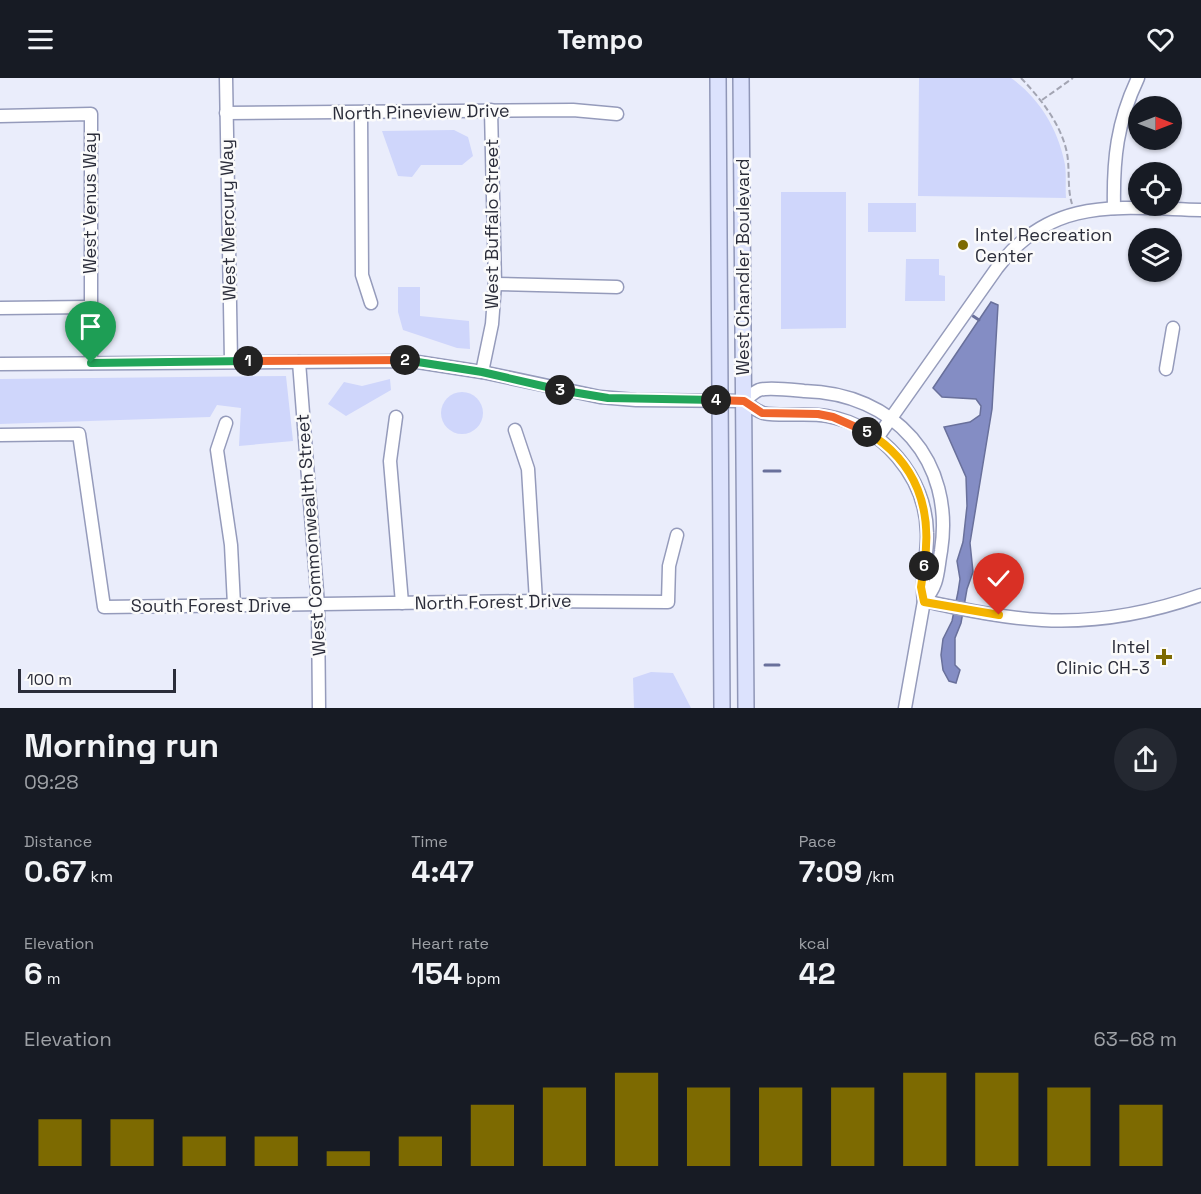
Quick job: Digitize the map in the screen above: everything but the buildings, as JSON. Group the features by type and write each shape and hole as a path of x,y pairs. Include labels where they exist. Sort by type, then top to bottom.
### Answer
{"main road":[{"name":"West Chandler Boulevard","path":"718,78 722,708"},
{"name":"West Chandler Boulevard","path":"741,78 746,708"}],"street":[{"name":"West Mercury Way","path":"226,78 231,361"},
{"path":"1114,208 1117,138 1123,112 1138,78"},
{"name":"West Buffalo Street","path":"482,372 492,324 495,284 491,110"},
{"name":"North Pineview Drive","path":"226,113 573,110 617,114"},
{"path":"361,113 362,275 371,303"},
{"name":"West Venus Way","path":"0,116 91,114 91,363"},
{"path":"877,438 1005,256 1031,233 1057,219 1075,213 1114,208 1201,210"},
{"path":"495,284 617,287"},
{"path":"0,308 90,307"},
{"path":"1166,369 1173,328"},
{"path":"0,364 411,361 482,372 600,397 636,400 744,401 762,413 818,414 833,417 854,425 877,438 905,465 920,494 927,526 927,547 921,587 924,602 905,708"},
{"name":"West Commonwealth Street","path":"299,362 318,605 320,708"},
{"path":"744,401 760,390 826,393 857,400 890,419 914,439 925,455 939,484 943,503 944,524 935,589 924,602"},
{"path":"396,417 390,461 402,603"},
{"path":"226,423 217,450 231,545 234,604"},
{"path":"515,430 528,469 536,601"},
{"name":"South Forest Drive","path":"0,435 79,434 104,607 318,605"},
{"name":"North Forest Drive","path":"318,605 536,601 668,602 669,566 677,535"},
{"path":"924,602 1042,620 1103,619 1183,602 1201,595"}],"path":[{"path":"1021,78 1042,100 1054,120 1067,152 1069,195 1075,213"},
{"path":"1042,100 1073,78"}],"shaded area":[{"path":"919,78 1011,78 1021,86 1038,104 1057,136 1065,164 1066,198 918,196"},
{"path":"454,130 468,137 473,156 462,165 421,165 412,177 398,176 382,131"},
{"path":"781,192 846,192 846,328 781,329"},
{"path":"868,203 916,203 916,232 868,232"},
{"path":"906,259 939,259 939,275 945,276 945,301 905,301"},
{"path":"398,287 420,287 420,316 469,321 470,349 457,348 403,330 398,312"},
{"path":"991,302 998,305 992,409 970,543 973,572 967,589 961,623 955,638 955,665 960,670 956,683 949,681 943,670 941,655 943,639 952,621 960,579 957,561 963,542 967,506 966,477 944,427 970,422 980,415 981,406 976,399 942,397 933,388"},
{"path":"286,376 293,441 239,446 241,408 217,405 210,417 0,424 0,379"},
{"path":"390,379 391,390 346,416 328,404 344,382 362,386"},
{"path":"462,392 470,393 477,398 482,405 482,421 477,428 470,433 462,434 454,433 447,428 442,421 441,413 442,405 447,398 454,393"},
{"path":"651,672 673,673 691,708 634,708 633,678"}],"waterway":[{"path":"973,316 979,320"},
{"path":"764,471 780,471"},
{"path":"765,665 779,665"}],"place":[{"name":"Intel Recreation Center","path":"963,245"},
{"name":"Intel Clinic CH-3","path":"1164,657"}],"route":[{"path":"91,363 411,361 482,372 600,397 636,400 744,401 762,413 818,414 833,417 846,421 877,438 898,457 915,481 927,526 927,547 921,587 924,602 999,615"}]}
